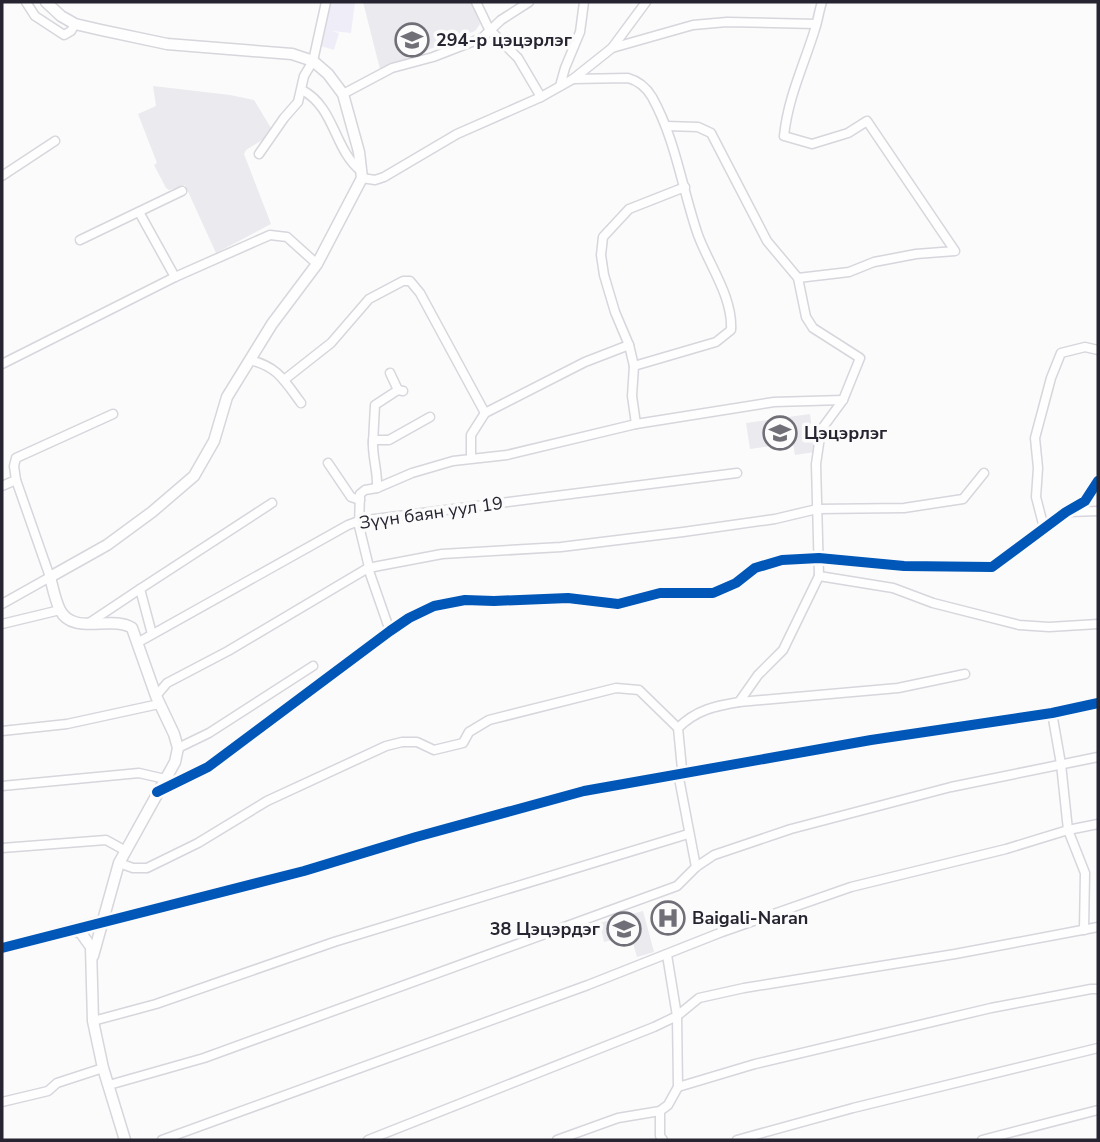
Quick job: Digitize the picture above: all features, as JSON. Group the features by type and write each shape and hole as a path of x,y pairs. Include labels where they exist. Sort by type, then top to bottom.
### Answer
{"street":[{"path":"26,2 35,16 64,35 71,31 75,24"},
{"path":"2,604 107,545 152,512 194,476 214,441 227,397 272,324 317,264 361,175 353,128 343,94 328,74 313,61 292,54 167,44 75,24 46,2"},
{"path":"259,153 298,102 304,76 313,61 326,2"},
{"path":"475,2 489,29 518,58 541,97"},
{"path":"343,94 392,68 433,57 482,38 489,29 528,2"},
{"path":"560,86 580,32 584,2"},
{"path":"302,90 313,95 327,114 351,163 361,175 375,180 457,134 541,97 573,79 611,48 646,2"},
{"path":"798,278 849,272 874,262 895,258 955,251 867,121 848,133 812,144 785,136 786,113 793,87 822,2"},
{"path":"611,48 693,25 738,22 816,24"},
{"path":"573,79 618,77 637,80 647,89 666,126 698,235 719,280 732,319 730,330 716,342 634,366"},
{"path":"666,126 698,127 711,133 767,241 798,278 806,317 813,328 860,358 843,400 821,430 816,464 819,576 783,650 758,674 739,702"},
{"path":"2,176 54,141"},
{"path":"636,424 632,396 634,366 604,275 601,255 603,237 629,209 685,187"},
{"path":"80,240 182,191"},
{"path":"139,212 175,277"},
{"path":"2,364 175,277 270,235 287,237 317,264"},
{"path":"285,380 331,343 369,299 403,281 410,281 420,293 485,413"},
{"path":"471,458 471,435 485,413 585,362 629,345"},
{"path":"1044,528 1036,497 1038,468 1035,438 1051,378 1061,353 1085,347 1098,350"},
{"path":"250,360 269,365 285,380 301,403"},
{"path":"377,488 373,443 375,405 400,391 390,373"},
{"path":"390,631 369,568 359,521 360,494 365,489 377,488 412,473 453,461 507,455 636,424 774,402 843,400"},
{"path":"113,414 16,458 14,466 16,480 60,610 67,619 79,624 125,623 132,628 178,748 175,762 119,863 93,956 93,1021 103,1068 125,1140"},
{"path":"373,443 373,440 389,440 430,417"},
{"path":"328,463 351,497 360,500"},
{"path":"2,731 67,724 158,700 167,682 228,651 369,568 442,554 561,547 683,532 775,519 817,509 904,508 963,499 984,473"},
{"name":"Зүүн баян уул 19","path":"137,643 359,521 737,474"},
{"path":"2,486 16,480"},
{"path":"156,792 208,767 390,631 434,606 465,600 568,598 618,604 660,593 713,593 736,583 755,568 782,560 819,558 904,566 992,567 1085,501 1098,481"},
{"path":"89,623 272,503"},
{"path":"1066,512 1098,511"},
{"path":"819,576 893,588 933,603 1019,625 1049,627 1098,624"},
{"path":"140,589 152,634"},
{"path":"2,624 60,610"},
{"path":"178,748 209,733 313,666"},
{"path":"678,728 688,718 712,706 898,688 965,674"},
{"path":"119,863 133,868 147,867 198,843 267,801 386,746 417,742 435,750 446,748 463,743 469,732 489,720 616,688 639,690 678,728 682,769 677,773"},
{"path":"2,948 304,871 584,791 1098,703"},
{"path":"1052,713 1068,830 1085,873 1084,930"},
{"path":"109,1085 204,1058 677,886 695,867 714,855 791,829 951,787 1098,757"},
{"path":"2,786 139,773 165,779"},
{"path":"677,773 695,867"},
{"path":"162,1140 667,955 722,932 851,887 1098,824"},
{"path":"93,1021 156,1004 334,942 688,834"},
{"path":"2,848 106,840 126,851"},
{"path":"368,1140 677,1016 699,998 1098,927"},
{"path":"72,929 87,939 93,956"},
{"path":"557,1140 618,1118 660,1111 668,1105 677,1087 677,1016 667,955"},
{"path":"677,1087 755,1064 991,1008 1098,989"},
{"path":"737,1140 853,1108 1098,1048"},
{"path":"2,1102 48,1091 57,1083 103,1068"},
{"path":"982,1140 1098,1110"},
{"path":"660,1111 660,1136 663,1140"}],"shaded area":[{"path":"330,2 355,2 351,33 332,31 339,33 334,50 321,46"},
{"name":"294-р цэцэрлэг","path":"363,2 471,2 480,24 475,31 380,69"},
{"path":"153,86 254,100 271,128 267,137 244,154 271,224 216,253 185,185 169,190 154,165 157,163 138,114 156,106"},
{"name":"Цэцэрлэг","path":"810,414 815,452 795,455 793,443 750,449 746,423"},
{"name":"38 Цэцэрдэг","path":"643,911 654,952 637,957 631,936 604,942 600,923"}],"cycle path":[{"path":"157,792 208,767 390,631 434,606 465,600 568,598 618,604 660,593 713,593 736,583 755,568 782,560 819,558 904,566 992,567 1085,501 1098,481"},
{"path":"2,948 304,871 584,791 1098,703"}],"place":[{"name":"294-р цэцэрлэг","path":"412,40"},
{"name":"Цэцэрлэг","path":"780,433"},
{"name":"Baigali-Naran","path":"668,918"},
{"name":"38 Цэцэрдэг","path":"624,929"}]}
